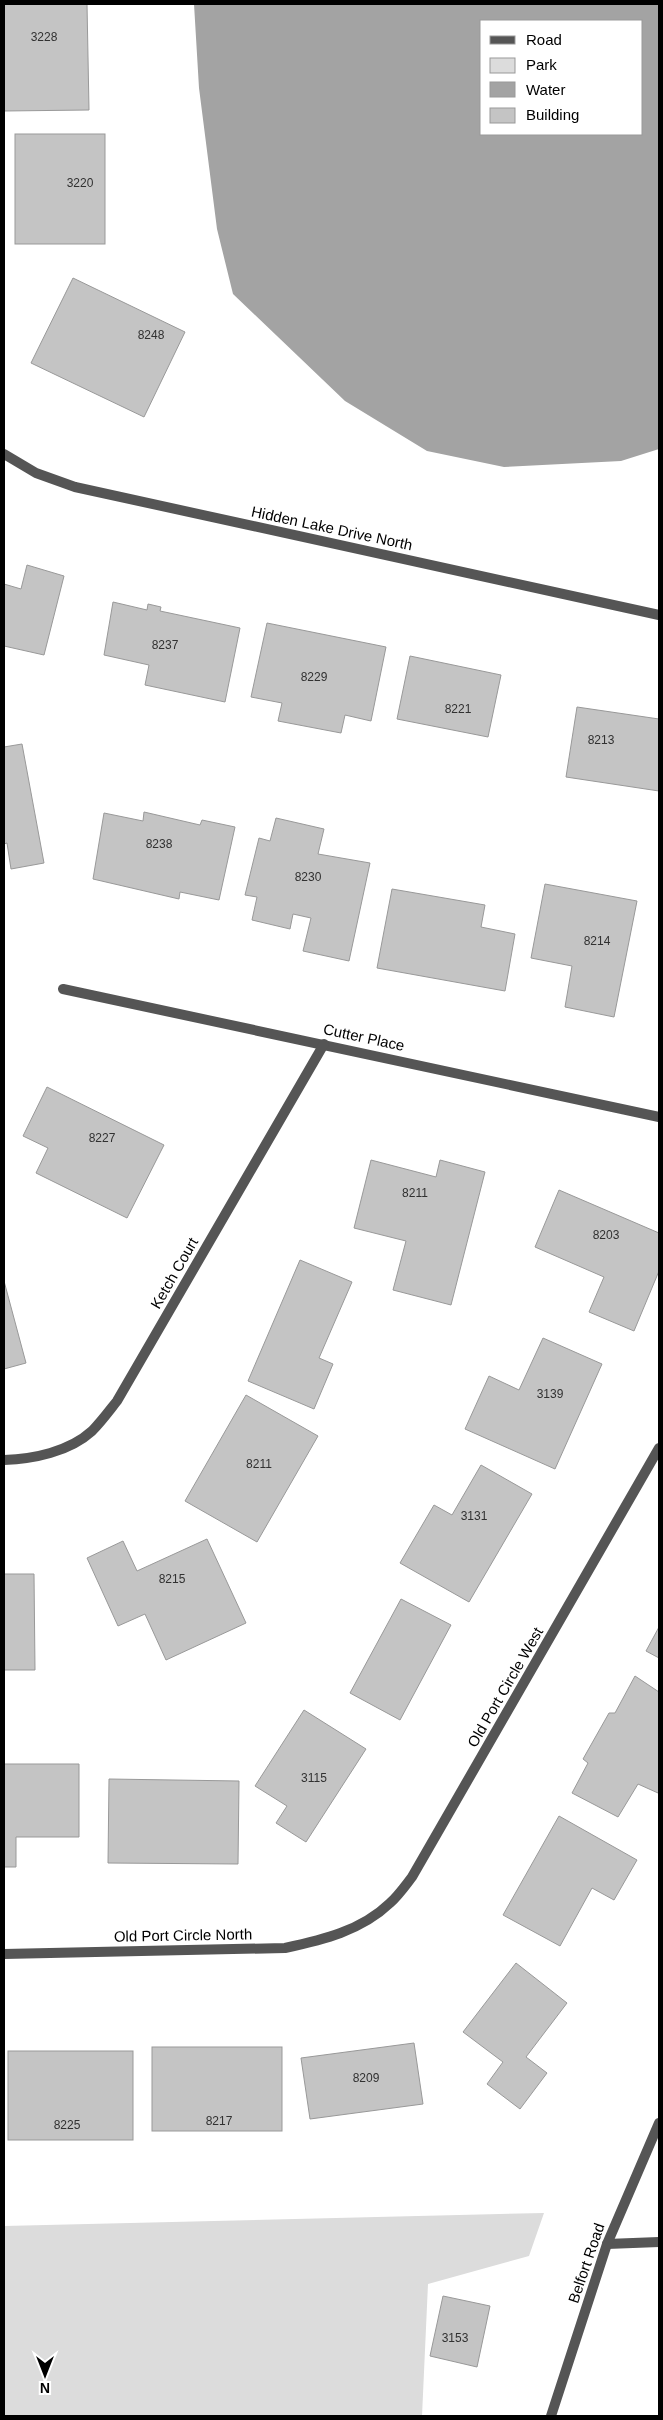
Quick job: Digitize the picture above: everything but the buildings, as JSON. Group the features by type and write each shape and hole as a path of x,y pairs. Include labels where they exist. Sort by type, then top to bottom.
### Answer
{"street":[{"name":"Hidden Lake Drive North","path":"4,454 36,473 75,487 659,615"},
{"name":"Cutter Place","path":"63,989 659,1117"},
{"name":"Ketch Court","path":"4,1460 23,1460 59,1450 91,1432 117,1401 324,1044"},
{"name":"Old Port Circle West","path":"359,1925 389,1904 412,1877 659,1448"},
{"name":"Old Port Circle North","path":"4,1954 285,1948 325,1940 359,1925"},
{"name":"Belfort Road","path":"551,2416 607,2244 659,2123"},
{"path":"607,2244 659,2242"}],"green space":[{"path":"544,2213 529,2256 428,2284 422,2416 4,2416 4,2226"}],"water":[{"path":"194,4 659,4 659,449 621,461 504,467 427,451 345,401 233,294 217,229 199,88"}]}
